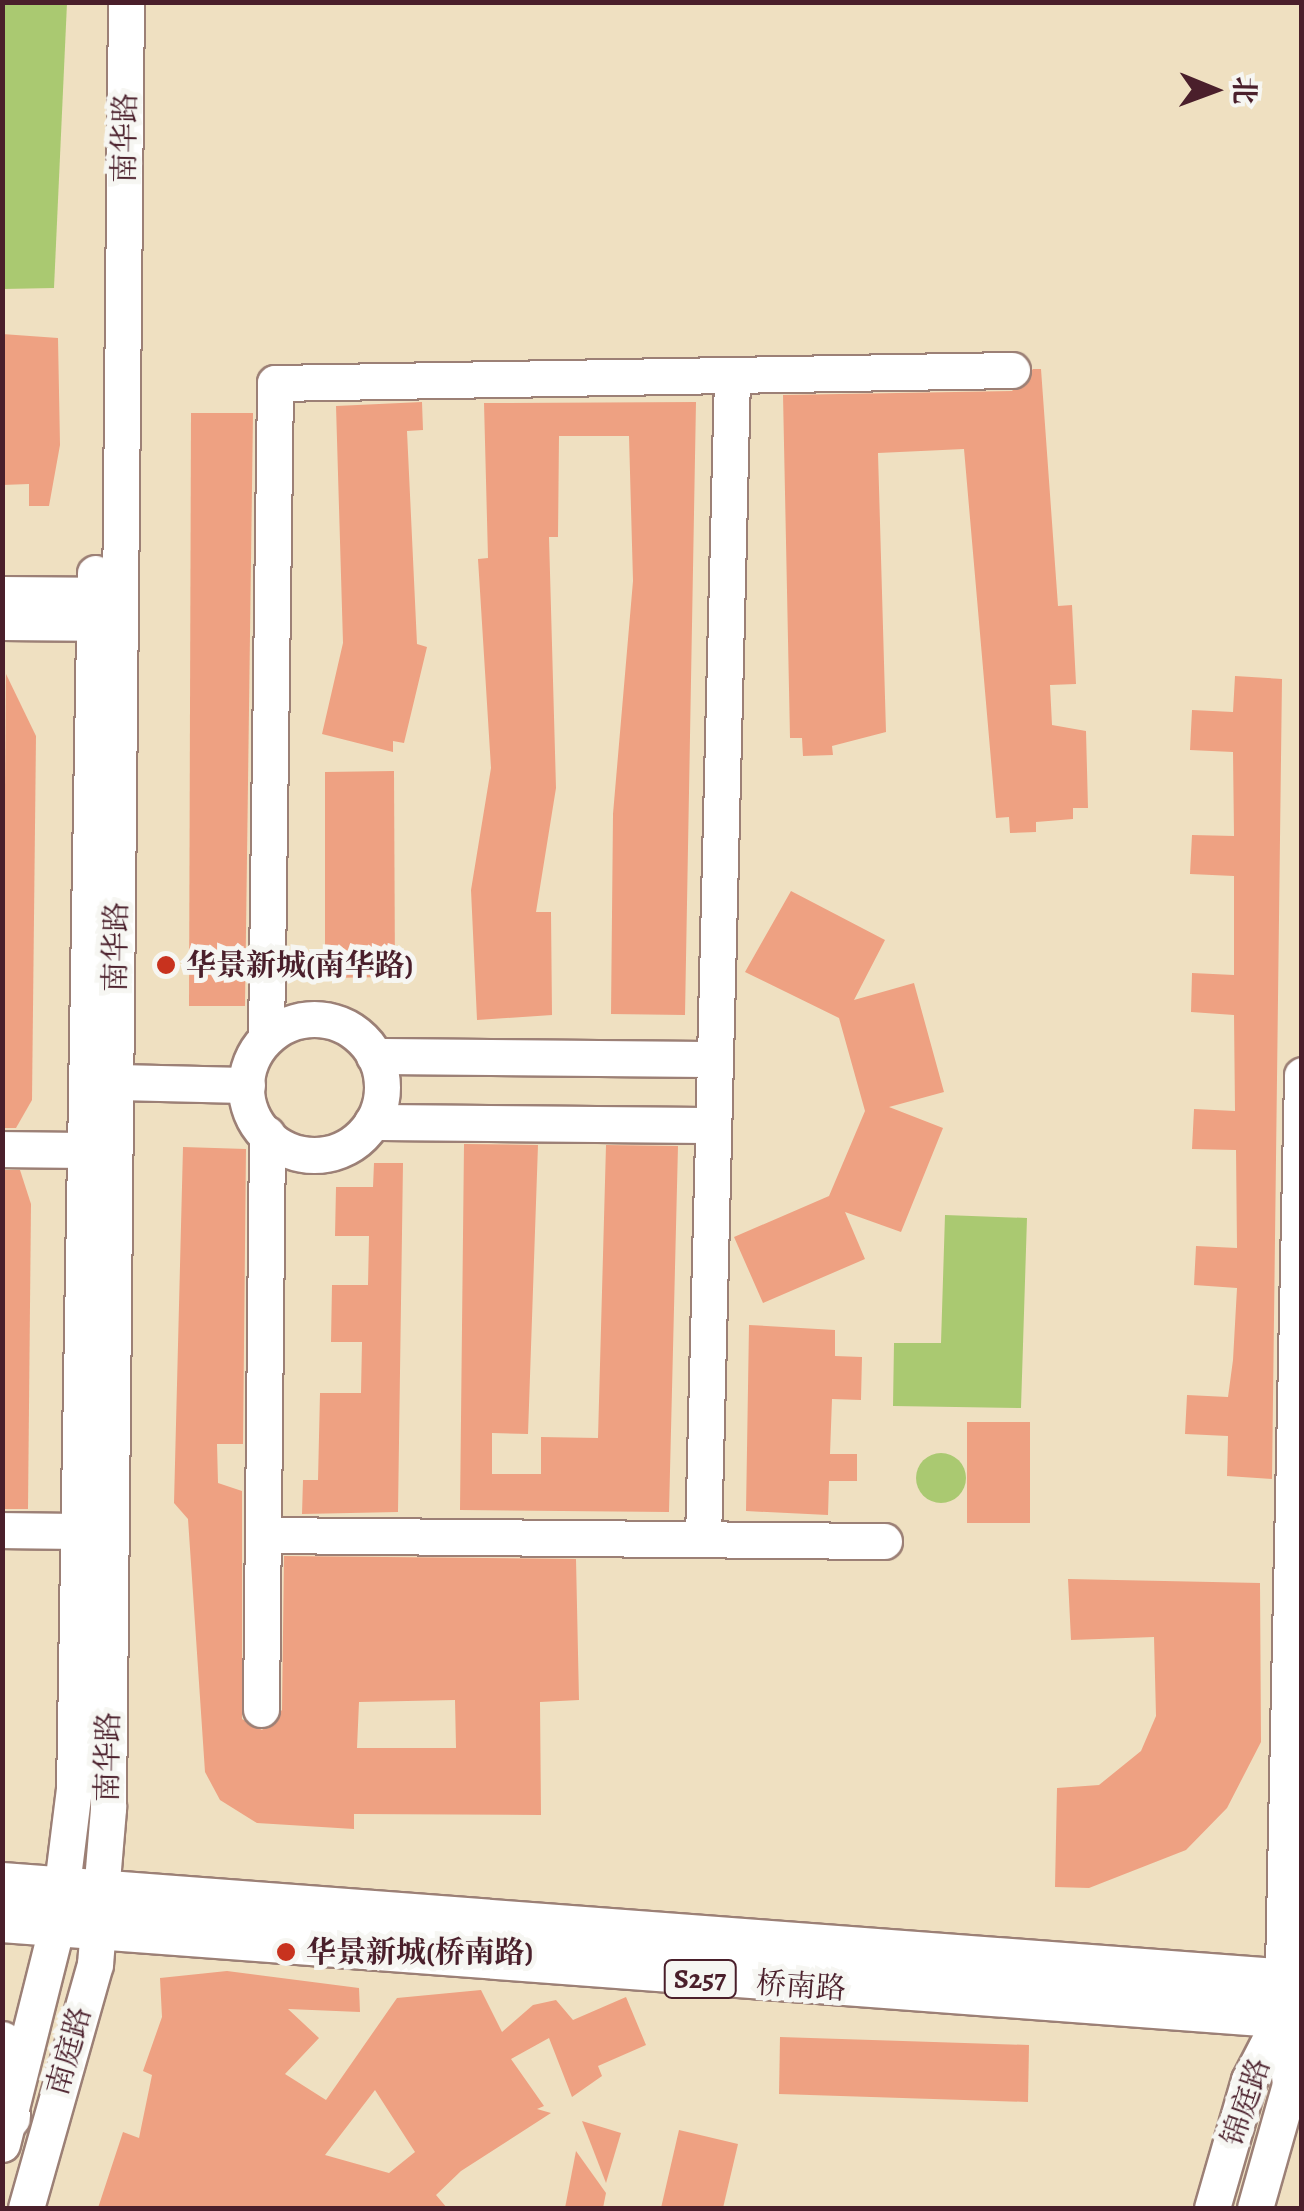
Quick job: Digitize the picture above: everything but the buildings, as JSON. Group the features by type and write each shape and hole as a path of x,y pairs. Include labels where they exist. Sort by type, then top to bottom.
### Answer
{"main road":[{"name":"桥南路","path":"2,1884 81,1909"},
{"name":"桥南路","path":"2,1921 81,1909 1293,1999"},
{"path":"2,2043 6,2131"}],"street":[{"name":"南华路","path":"81,1909 115,1082 103,2"},
{"name":"南华路","path":"81,1909 81,1530 88,1150 126,2"},
{"path":"261,1710 266,1535 267,1134 247,1086 266,1038 275,383 1012,370"},
{"path":"702,1539 732,376"},
{"path":"2,594 107,609"},
{"path":"2,622 107,609"},
{"path":"266,1038 292,1021 327,1020 358,1035 374,1056 381,1095 372,1122"},
{"path":"374,1056 715,1059"},
{"path":"1293,1999 1302,1075"},
{"path":"115,1082 247,1086"},
{"path":"267,1134 290,1152 318,1156 372,1122 713,1125"},
{"path":"2,1149 88,1150"},
{"path":"2,1530 81,1530"},
{"path":"266,1535 884,1541"},
{"name":"南庭路","path":"6,2131 81,1909"},
{"name":"南庭路","path":"26,2208 81,1909"},
{"name":"锦庭路","path":"1212,2208 1249,2080 1293,1999"},
{"name":"锦庭路","path":"1256,2208 1290,2084 1293,1999"}],"green space":[{"path":"2,3 67,3 54,288 3,289"},
{"path":"945,1215 1027,1218 1021,1408 893,1406 894,1343 941,1343"},
{"path":"941,1453 958,1461 966,1478 958,1495 941,1503 924,1495 916,1478 924,1461"}],"place":[{"name":"华景新城(南华路)","path":"166,965"},
{"name":"华景新城(桥南路)","path":"286,1952"}]}
